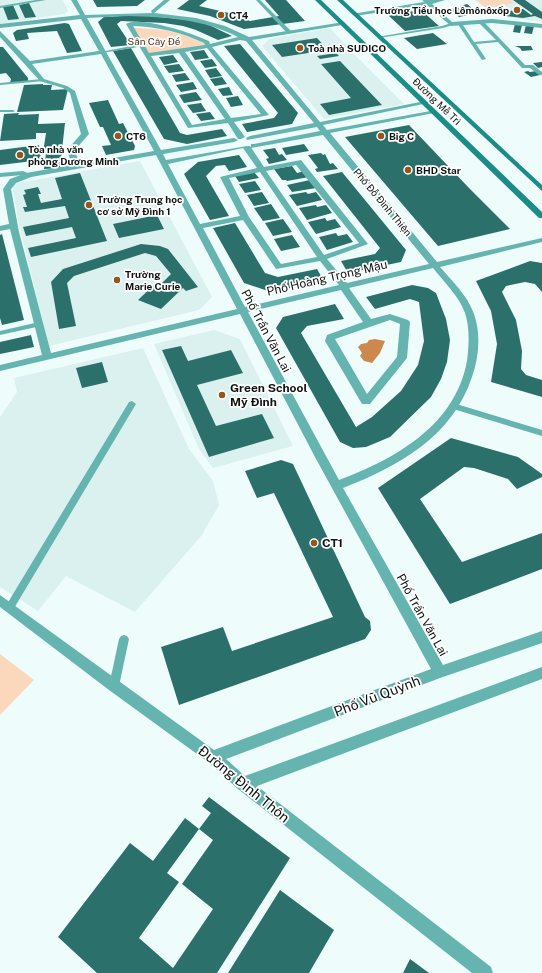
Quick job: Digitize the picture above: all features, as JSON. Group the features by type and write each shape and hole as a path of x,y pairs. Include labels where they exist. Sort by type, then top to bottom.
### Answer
{"main road":[{"name":"Đường Mễ Trì","path":"318,0 342,23 402,70 542,189"},
{"name":"Đường Mễ Trì","path":"340,0 379,37 425,103 542,216"}],"street":[{"name":"Phố Trần Văn Lai","path":"74,0 158,153 241,311 336,486 440,672"},
{"path":"153,12 167,0"},
{"path":"355,14 426,1 442,0"},
{"path":"426,1 451,24 480,21 542,26"},
{"name":"Phố Đỗ Đình Thiện","path":"0,26 110,12 153,12 182,15 211,21 234,30 248,39 464,302 472,323 474,345 472,358 455,403 436,429 420,443 386,464 336,486"},
{"path":"148,55 208,46 230,40 248,39 342,23"},
{"path":"129,24 153,25 172,28 192,34 207,42 208,46 266,115 190,127 142,45 129,24"},
{"path":"0,33 42,80 66,87 72,92 85,134 71,150 76,168"},
{"path":"181,50 230,121 237,138"},
{"path":"28,63 102,52"},
{"path":"47,356 14,225 7,189 13,181 29,175 76,168 237,138 250,138 425,103"},
{"path":"163,163 434,111"},
{"path":"237,138 233,144 247,147 256,142 250,138"},
{"path":"247,147 322,258 344,286 347,294 369,323"},
{"path":"298,162 364,244 322,258 279,267 245,217 224,177 261,168 298,162"},
{"path":"197,227 245,217"},
{"path":"0,229 14,225"},
{"name":"Phố Hoàng Trọng Mậu","path":"0,368 542,240"},
{"path":"390,317 405,322 402,358 366,401 330,341 330,337 369,323 390,317"},
{"name":"Đường Đình Thôn","path":"5,604 114,686 213,757 243,784 485,973"},
{"name":"Phố Vũ Quỳnh","path":"213,757 440,672 542,637"},
{"path":"243,784 542,673"}],"lane":[{"path":"0,6 44,0"},
{"path":"258,0 289,32"},
{"path":"480,21 524,66 531,66 541,74"},
{"path":"459,22 484,59"},
{"path":"379,37 443,27 451,24"},
{"path":"473,43 500,41"},
{"path":"102,52 142,45"},
{"path":"0,84 42,80"},
{"path":"0,111 13,111"},
{"path":"0,175 23,173 29,175"},
{"path":"0,333 39,324"},
{"path":"455,403 542,427"},
{"path":"455,403 542,433"},
{"path":"5,604 132,404"},
{"path":"114,686 124,639"}],"shaded area":[{"path":"0,0 63,0 68,11 64,14 0,24"},
{"name":"Trường Tiểu học Lômônôxốp","path":"475,0 542,0 542,22 506,17 502,12 484,7"},
{"path":"330,28 404,104 324,119 262,46 269,39"},
{"path":"140,161 212,297 199,310 49,346 19,225 12,184"},
{"name":"Green School Mỹ Đình","path":"214,330 240,339 293,446 213,468 199,449 154,344"},
{"path":"375,339 385,341 380,353 372,363 364,361 360,356 362,353 358,347 361,344 367,343 369,340"},
{"path":"143,348 189,449 213,481 219,505 202,535 135,612 66,576 38,611 0,587 0,417 17,392 14,378"}],"green space":[{"path":"476,0 510,0 514,3 486,8"},
{"name":"Sân Cây Đề","path":"132,28 152,29 181,34 208,46 148,55"},
{"path":"0,654 34,680 0,715"}],"building":[{"path":"93,0 145,0 137,6 97,7"},
{"name":"CT4","path":"189,0 207,0 199,6 233,14 250,21 279,16 265,0 286,0 305,21 244,29 210,16 177,9"},
{"path":"513,0 525,0 542,12 542,19 535,16 523,18 506,16 502,12 523,9 531,15 533,14"},
{"path":"29,3 36,17 25,18 19,5"},
{"path":"467,4 479,14 472,15 460,6"},
{"path":"13,5 19,19 8,20 3,7"},
{"path":"460,8 468,15 459,17 450,9"},
{"path":"421,10 439,26 405,31 388,15"},
{"path":"139,15 205,23 232,36 218,40 183,26 164,23 121,21 117,24 131,45 111,47 98,22 104,17"},
{"path":"65,23 69,24 82,51 67,53 57,31 27,33 29,39 16,41 13,33 17,30"},
{"path":"515,24 522,25 520,33 513,32"},
{"path":"526,25 534,26 532,34 524,33"},
{"path":"433,33 447,44 417,49 404,38"},
{"name":"Toà nhà SUDICO","path":"317,38 328,50 282,57 272,45"},
{"path":"240,44 298,113 292,124 247,132 242,124 274,118 278,113 224,46"},
{"path":"515,46 531,46 533,50 522,51 520,48"},
{"path":"0,47 3,47 28,78 28,81 10,83 11,79 6,73 0,74"},
{"path":"131,48 180,133 187,135 222,129 227,136 187,144 164,139 113,51"},
{"path":"204,50 209,58 195,60 190,52"},
{"path":"336,53 339,56 320,59 317,56"},
{"path":"173,55 178,62 164,65 159,57"},
{"path":"212,59 217,66 205,68 200,61"},
{"path":"340,61 382,105 329,115 320,104 351,98 321,64"},
{"path":"542,62 542,67 538,68 533,63"},
{"path":"179,64 184,71 169,73 164,66"},
{"path":"216,68 222,76 210,78 205,70"},
{"path":"536,71 540,75 531,77 524,72"},
{"path":"185,73 190,80 176,82 172,75"},
{"path":"222,77 227,84 215,86 210,79"},
{"path":"193,82 197,89 181,92 176,85"},
{"path":"24,85 52,85 51,90 68,89 63,110 17,112"},
{"path":"229,87 233,95 223,96 218,89"},
{"path":"196,92 202,100 184,103 179,95"},
{"path":"238,96 243,105 231,107 226,98"},
{"name":"CT6","path":"108,100 119,124 123,123 135,146 134,150 106,155 102,146 111,145 103,127 100,127 89,103"},
{"path":"201,103 206,111 193,113 187,105"},
{"path":"210,112 215,119 201,121 196,114"},
{"path":"19,113 18,115 39,114 38,124 65,123 60,168 44,169 46,153 43,153 46,133 36,133 36,139 0,141 4,114"},
{"path":"409,125 510,229 438,246 345,137"},
{"path":"304,144 309,151 286,155 282,148"},
{"name":"Tòa nhà văn phòng Dương Minh","path":"39,145 41,160 0,165 0,150"},
{"path":"275,148 279,155 282,154 287,160 269,164 266,159 269,158 263,150"},
{"path":"321,153 323,155 325,154 330,164 333,163 338,169 317,172 315,169 318,168 308,155"},
{"path":"239,155 247,167 229,171 225,165 216,166 206,176 229,216 210,220 184,174 198,162"},
{"path":"292,166 297,173 305,171 309,177 287,181 282,180 274,169"},
{"path":"254,172 259,178 239,182 235,176"},
{"path":"342,172 406,250 401,262 348,273 341,261 375,254 380,248 323,176"},
{"path":"80,173 107,241 31,257 28,248 76,238 72,227 26,236 23,227 69,218 65,206 25,212 23,207 27,207 23,195 26,194 24,190 38,187 41,194 38,194 41,203 62,199 55,178"},
{"path":"310,180 316,188 292,192 287,185"},
{"path":"255,181 261,190 245,193 239,184"},
{"path":"262,192 269,203 254,206 247,195"},
{"path":"306,192 308,194 316,192 322,200 297,206 289,195"},
{"path":"271,204 280,218 263,221 254,208"},
{"path":"316,205 317,207 326,205 332,213 307,220 299,208"},
{"path":"157,215 164,229 119,238 113,224"},
{"path":"325,218 327,221 335,219 341,227 316,234 308,222"},
{"path":"283,219 292,232 273,236 265,223"},
{"path":"235,223 265,273 278,277 317,269 324,281 271,292 244,283 213,228"},
{"path":"336,233 338,236 347,234 353,242 327,250 319,237"},
{"path":"2,234 24,320 2,325 0,318 0,235"},
{"path":"292,235 300,247 281,251 274,239"},
{"path":"141,244 160,246 168,249 198,287 186,291 183,288 161,309 138,300 157,282 161,284 171,274 156,256 145,253 74,276 67,283 76,326 59,329 51,282 63,269"},
{"path":"530,261 542,263 542,292 535,284 525,282 506,286 502,292 516,320 522,351 521,369 526,375 542,380 542,397 491,382 497,344 491,311 476,281"},
{"path":"412,285 428,288 436,293 446,319 450,340 447,362 441,379 431,397 390,437 366,447 353,448 340,442 276,328 283,317 335,304 344,319 307,326 301,333 356,427 372,417 401,391 418,365 424,341 419,302 410,299 375,309 366,297"},
{"path":"31,335 34,347 0,354 0,342"},
{"path":"181,346 188,361 231,350 243,373 197,385 216,426 262,414 274,438 209,457 162,350"},
{"path":"102,362 108,382 82,388 76,368"},
{"path":"451,438 518,457 542,474 542,477 517,489 508,479 474,468 464,467 420,499 462,562 542,533 542,569 450,604 378,488"},
{"name":"CT1","path":"281,460 293,464 365,617 370,621 371,630 365,639 179,705 161,647 223,627 232,651 333,617 274,493 257,498 245,471"},
{"path":"209,797 290,858 217,973 97,973 58,937 130,843 153,861 185,818 199,829 211,813 202,806","holes":["199,829 213,840 182,884 213,909 173,968 139,938 179,882 167,873"]},
{"path":"280,890 334,930 309,973 228,973"},
{"path":"410,959 429,973 403,973"}],"place":[{"name":"Trường Tiểu học Lômônôxốp","path":"517,10"},
{"name":"CT4","path":"221,15"},
{"name":"Toà nhà SUDICO","path":"300,48"},
{"name":"CT6","path":"118,136"},
{"name":"Big C","path":"381,136"},
{"name":"Tòa nhà văn phòng Dương Minh","path":"20,155"},
{"name":"BHD Star","path":"408,170"},
{"name":"Trường Trung học cơ sở Mỹ Đình 1","path":"89,205"},
{"name":"Trường Marie Curie","path":"117,280"},
{"name":"Green School Mỹ Đình","path":"222,395"},
{"name":"CT1","path":"314,543"}]}
